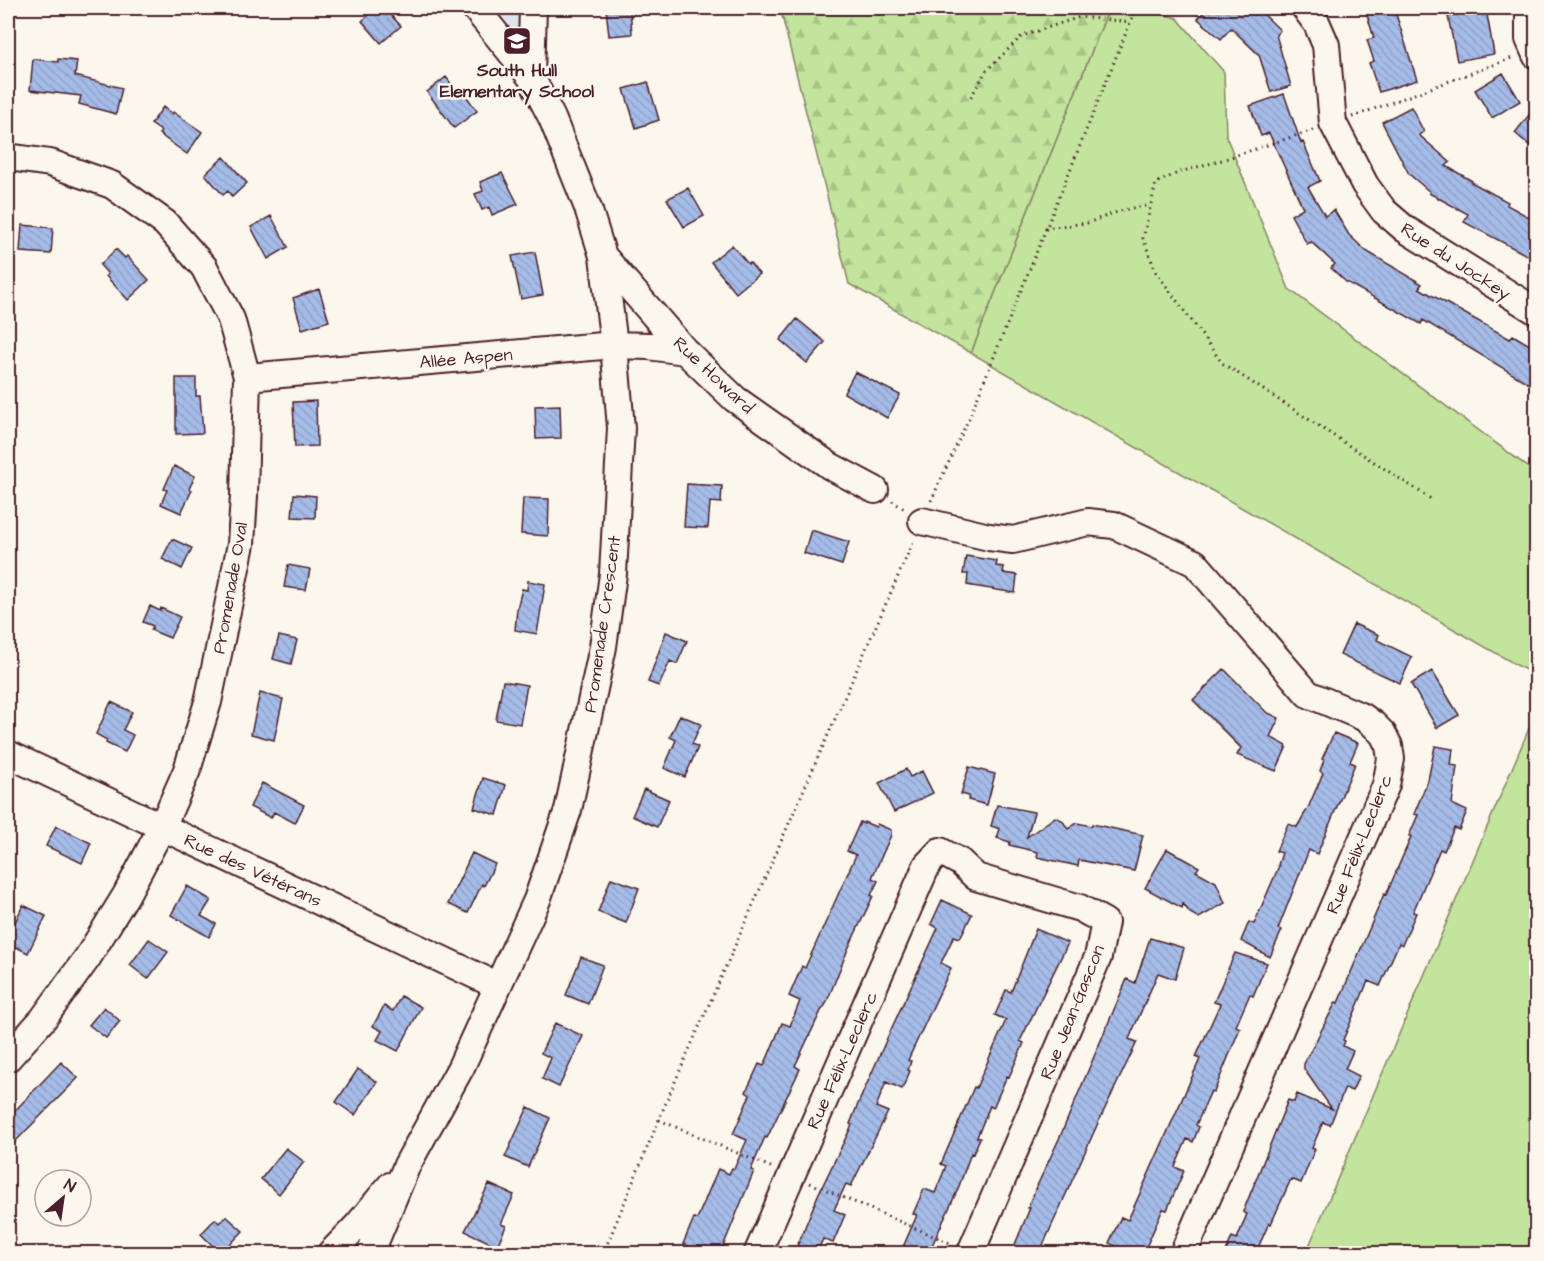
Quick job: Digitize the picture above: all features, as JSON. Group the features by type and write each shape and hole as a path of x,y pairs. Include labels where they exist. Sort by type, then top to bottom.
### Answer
{"street":[{"name":"Promenade Crescent","path":"370,1254 407,1165 460,1066 537,900 568,810 603,648 614,574 621,428 603,256 588,208 552,118 531,77 475,8"},
{"path":"531,77 533,8"},
{"name":"Rue du Jockey","path":"1305,8 1317,24 1326,45 1333,123 1365,185 1384,211 1405,229 1536,311"},
{"path":"1529,8 1529,39 1535,52"},
{"name":"Promenade Oval","path":"8,157 50,163 112,185 165,223 204,267 231,319 247,377 241,544 208,702 187,770 162,827 126,895 88,957 43,1020 8,1058"},
{"name":"Rue Howard","path":"603,256 685,351 735,399 830,466 875,490"},
{"name":"Allée Aspen","path":"247,377 614,345 648,346 685,351"},
{"name":"Rue Félix-Leclerc","path":"922,521 989,537 1013,540 1088,522 1114,525 1195,563 1308,694 1363,717 1383,734 1389,746 1390,772 1386,785 1183,1254"},
{"name":"Rue des Vétérans","path":"8,754 498,986"},
{"name":"Rue Jean-Gascon","path":"927,865 940,850 960,862 976,877 1080,908 1105,922 1098,957 970,1253"},
{"name":"Rue Félix-Leclerc","path":"757,1254 927,865"},
{"name":"Promenade Crescent","path":"330,1254 357,1226 407,1165"}],"path":[{"path":"603,1254 659,1120 969,418 1136,8"},
{"path":"971,97 986,70 1022,36 1080,18 1130,22"},
{"path":"1346,119 1535,52"},
{"path":"1318,128 1180,172 1156,183 1143,238 1156,272 1222,363 1431,499"},
{"path":"1045,228 1087,223 1123,210 1150,205"},
{"path":"875,490 922,521"},
{"path":"659,1120 970,1253"}],"shaded area":[{"name":"South Hull Elementary School","path":"475,8 533,8 531,77"}],"green space":[{"path":"780,8 1109,8 971,353 849,284"},
{"path":"1109,8 1139,8 1177,18 1224,72 1226,136 1289,289 1536,473 1536,676 971,353"},
{"path":"1536,712 1536,1253 1306,1253"}],"building":[{"path":"377,8 384,8 401,26 381,43 362,21"},
{"path":"606,8 630,8 632,34 609,36"},
{"path":"1207,8 1245,8 1254,15 1259,10 1280,30 1276,35 1291,86 1271,92 1259,55 1231,28 1221,39 1198,19"},
{"path":"1365,8 1394,8 1417,80 1379,92 1369,63 1374,61 1367,40 1374,38"},
{"path":"1486,9 1494,54 1457,61 1448,16"},
{"path":"33,59 58,62 58,59 77,61 75,76 122,88 116,114 79,104 81,96 30,90"},
{"path":"1503,73 1520,101 1492,118 1475,90"},
{"path":"446,77 461,97 465,94 477,111 454,128 427,92"},
{"path":"648,82 659,120 636,128 624,89"},
{"path":"1284,94 1301,143 1303,142 1320,181 1308,187 1325,216 1334,210 1349,235 1366,251 1422,284 1419,288 1510,339 1513,335 1536,349 1536,388 1423,320 1421,324 1346,282 1331,268 1335,264 1311,242 1307,244 1291,215 1303,208 1269,133 1261,136 1250,106"},
{"path":"1536,106 1536,151 1515,133"},
{"path":"163,107 202,132 187,154 159,134 161,131 151,124"},
{"path":"1411,107 1424,132 1419,135 1450,162 1446,166 1536,221 1536,260 1464,222 1468,214 1429,193 1409,174 1382,122"},
{"path":"224,157 247,183 232,197 228,191 223,195 205,174"},
{"path":"502,173 518,204 492,215 489,207 482,210 475,194 483,191 480,182"},
{"path":"688,188 704,216 684,227 667,199"},
{"path":"271,216 288,247 268,259 251,227"},
{"path":"22,225 53,228 51,254 20,252"},
{"path":"732,245 759,274 736,293 711,262"},
{"path":"116,249 125,258 127,256 149,280 128,300 106,276 108,274 100,265"},
{"path":"535,252 543,295 521,299 512,256"},
{"path":"319,289 329,321 302,329 293,298"},
{"path":"797,319 825,342 807,363 780,340"},
{"path":"855,372 900,395 887,418 844,393"},
{"path":"176,378 196,378 196,396 200,396 203,433 176,434"},
{"path":"316,401 317,446 295,447 293,402"},
{"path":"560,405 561,438 536,439 535,406"},
{"path":"174,466 195,476 189,489 192,490 181,513 161,504 167,490 164,489"},
{"path":"687,484 722,486 721,503 710,502 708,528 684,527"},
{"path":"294,494 316,496 315,518 292,517"},
{"path":"523,498 549,499 548,536 521,534"},
{"path":"811,530 849,542 842,565 804,553"},
{"path":"172,539 192,548 182,569 162,559"},
{"path":"966,556 997,561 996,566 1004,567 1003,573 1017,575 1015,593 967,585 968,574 963,574"},
{"path":"288,565 310,569 306,590 284,587"},
{"path":"528,581 545,584 537,634 515,630 522,589 527,590"},
{"path":"150,606 160,611 161,608 180,617 170,638 151,630 153,626 143,622"},
{"path":"1354,624 1379,635 1377,640 1412,657 1400,683 1340,655"},
{"path":"666,632 687,641 677,664 670,661 659,686 648,682"},
{"path":"279,636 297,640 291,664 273,659"},
{"path":"1224,669 1266,712 1279,718 1270,737 1287,746 1276,771 1237,755 1241,748 1193,700"},
{"path":"1432,671 1459,715 1437,728 1411,684"},
{"path":"503,681 527,685 520,724 496,720"},
{"path":"260,693 283,699 274,740 251,734"},
{"path":"111,702 132,712 123,730 133,735 125,752 106,743 107,740 96,734"},
{"path":"680,715 701,724 692,744 698,747 685,777 664,768 676,740 670,737"},
{"path":"1334,733 1358,743 1350,762 1355,764 1317,854 1309,850 1278,929 1282,930 1270,957 1241,941 1249,922 1254,924 1279,866 1282,853 1276,851 1288,824 1297,827 1308,808 1323,773 1320,771 1324,760 1322,759"},
{"path":"1435,746 1453,749 1451,765 1457,766 1452,804 1467,811 1459,830 1454,828 1444,851 1440,849 1413,912 1416,913 1402,945 1399,943 1380,986 1368,981 1343,1040 1345,1041 1343,1046 1353,1051 1345,1069 1359,1076 1352,1091 1345,1088 1330,1125 1323,1122 1301,1183 1291,1179 1271,1224 1269,1223 1258,1248 1271,1254 1225,1254 1232,1237 1237,1239 1247,1214 1243,1212 1288,1100 1294,1102 1297,1094 1332,1109 1304,1069 1304,1064 1336,1002 1338,1003 1411,837 1409,836 1418,815 1414,814 1428,780"},
{"path":"969,767 995,774 987,805 968,800 969,796 961,794"},
{"path":"906,769 910,777 922,771 933,793 894,812 879,783"},
{"path":"483,778 506,785 497,815 474,808"},
{"path":"262,783 304,805 295,823 274,812 271,818 250,807"},
{"path":"644,789 669,800 657,827 632,816"},
{"path":"997,805 1034,812 1027,837 1055,817 1062,820 1068,829 1077,823 1092,826 1092,824 1143,835 1134,871 1079,860 1078,866 1037,857 1038,852 1009,845 1010,842 997,838 1000,829 991,826"},
{"path":"860,822 876,827 877,824 891,830 891,835 872,878 878,881 871,895 873,896 826,1004 795,1066 800,1069 767,1138 765,1137 751,1170 754,1171 720,1254 706,1254 683,1244 694,1218 697,1219 718,1169 729,1174 732,1168 734,1169 747,1140 733,1134 750,1095 746,1092 759,1064 764,1066 782,1023 790,1026 800,1001 789,996 802,966 805,968 856,855 847,851"},
{"path":"56,826 91,843 82,863 46,846"},
{"path":"1167,849 1199,867 1196,871 1216,882 1225,903 1199,918 1190,913 1183,904 1182,908 1145,888"},
{"path":"472,853 495,864 468,913 448,904"},
{"path":"611,878 639,888 626,923 598,912"},
{"path":"187,886 211,900 201,916 216,924 209,937 171,915"},
{"path":"942,900 972,914 960,938 954,936 941,963 951,968 908,1060 911,1061 908,1070 910,1071 902,1089 886,1082 876,1107 888,1112 851,1186 846,1184 834,1210 845,1215 833,1243 823,1239 816,1254 794,1254 818,1195 852,1125 850,1124 858,1104 888,1036 938,928 931,924"},
{"path":"23,905 46,916 28,953 8,943 8,938"},
{"path":"1036,929 1068,943 1020,1041 1024,1043 1009,1077 1007,1076 993,1108 990,1106 977,1137 980,1138 973,1154 971,1153 958,1189 928,1254 900,1254 917,1215 913,1214 924,1189 935,1193 946,1166 941,1164 1006,1020 995,1015 1006,990 1011,992"},
{"path":"1150,938 1184,948 1175,979 1158,973 1129,1039 1137,1042 1039,1254 1011,1254 1036,1188 1127,979 1135,983"},
{"path":"149,939 168,952 148,979 130,965"},
{"path":"1235,953 1267,963 1253,996 1250,994 1236,1026 1240,1028 1214,1092 1211,1091 1196,1125 1199,1127 1193,1142 1187,1139 1175,1167 1184,1171 1167,1210 1163,1209 1143,1254 1133,1254 1109,1243 1121,1217 1128,1220 1200,1059 1196,1057 1220,1004 1214,1002"},
{"path":"581,957 603,965 588,1004 566,995"},
{"path":"401,996 421,1007 398,1051 377,1040 382,1031 373,1026 384,1006 393,1011"},
{"path":"104,1007 120,1021 106,1038 89,1025"},
{"path":"555,1023 583,1036 559,1087 542,1079 551,1058 541,1053"},
{"path":"61,1062 78,1078 8,1149 8,1118"},
{"path":"358,1069 377,1082 355,1115 336,1102"},
{"path":"528,1107 550,1118 528,1167 505,1157"},
{"path":"286,1148 304,1162 279,1194 261,1179"},
{"path":"489,1184 514,1195 501,1224 506,1226 497,1246 465,1231"},
{"path":"226,1216 243,1231 221,1254 201,1234 215,1219 219,1223"}],"place":[{"name":"South Hull Elementary School","path":"517,41"}]}
